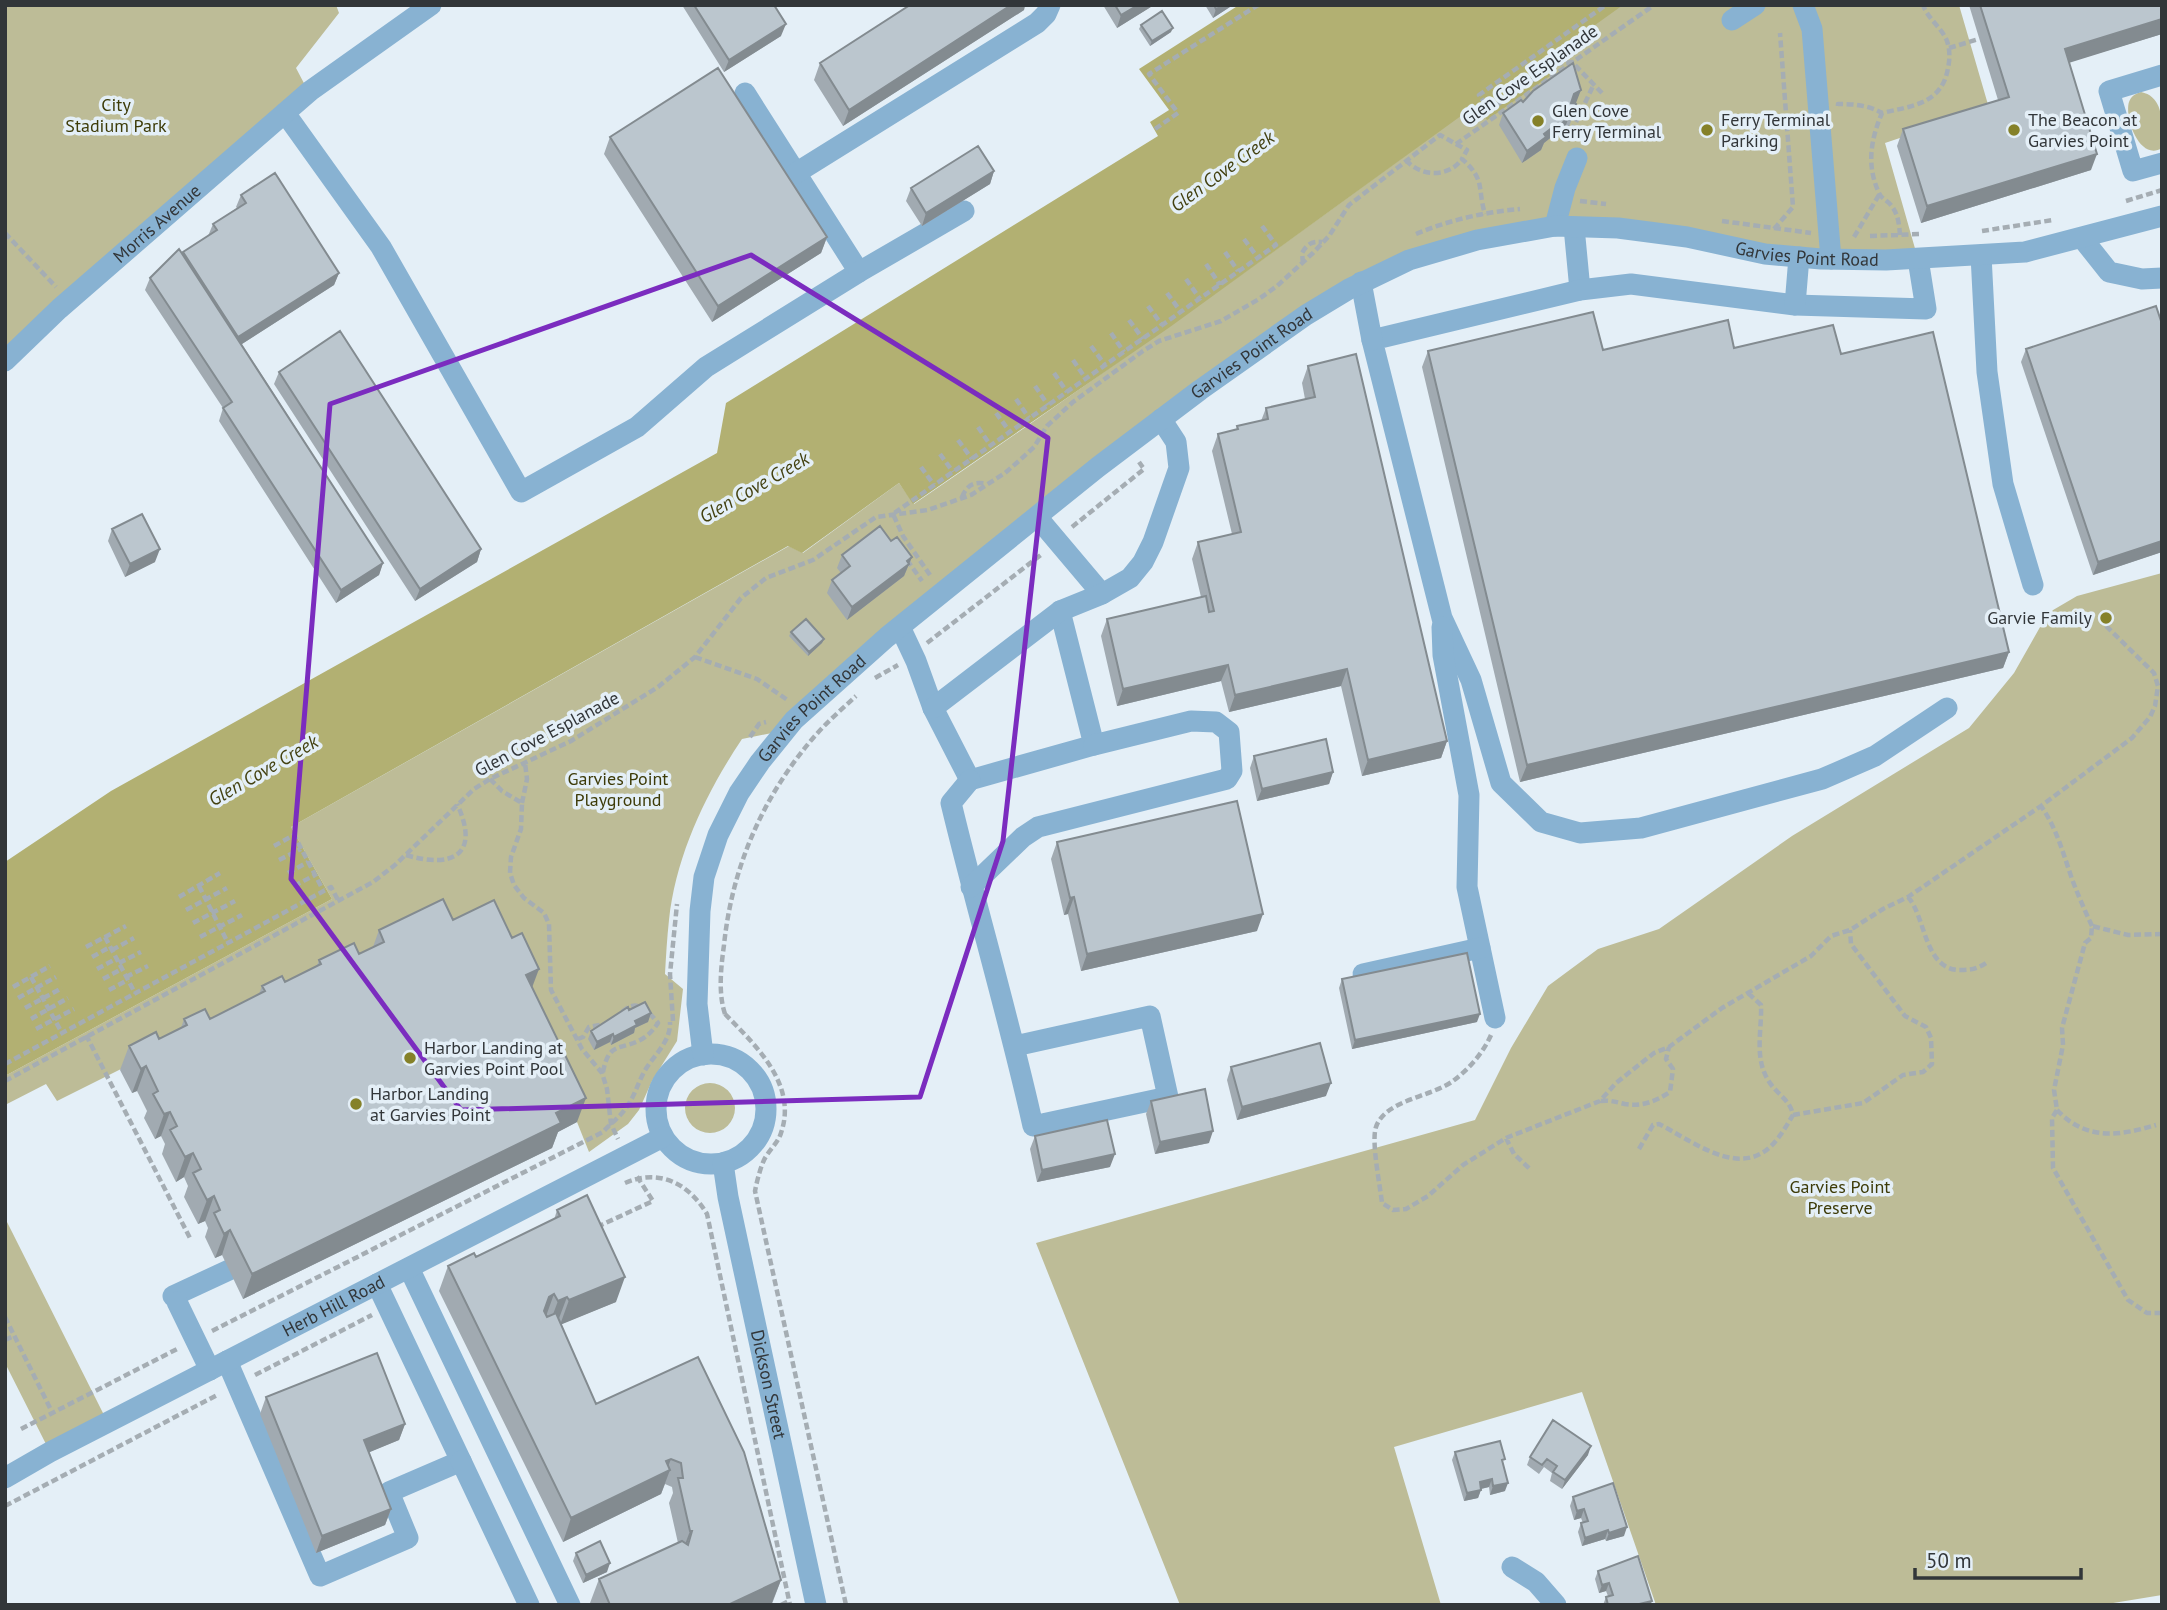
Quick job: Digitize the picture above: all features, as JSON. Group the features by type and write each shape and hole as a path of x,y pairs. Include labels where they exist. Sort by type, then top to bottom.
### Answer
{"street":[{"path":"395,31 406,5"},
{"name":"Morris Avenue","path":"5,361 69,301 310,90 431,5"},
{"path":"796,173 1038,23 1050,5"},
{"path":"1732,20 1755,5"},
{"path":"1803,5 1812,29 1831,259"},
{"path":"2162,75 2109,91 2133,171 2162,163"},
{"path":"745,93 859,272"},
{"path":"285,113 381,247 521,492 637,427 706,367 859,272 964,211"},
{"path":"1577,158 1564,188 1564,227 1580,290"},
{"name":"Garvies Point Road","path":"703,1055 697,1004 699,911 704,877 718,835 739,793 794,720 900,627 1161,419 1306,315 1361,282 1420,257 1477,240 1564,227 1618,228 1687,237 1765,254 1831,259 1918,259 2025,252 2162,216"},
{"path":"2082,238 2109,272 2142,279 2162,278"},
{"path":"1981,255 1987,372 2003,484 2033,585"},
{"path":"1795,305 1799,257"},
{"path":"1372,340 1580,290 1631,284 1795,305 1926,310 1918,259"},
{"path":"1361,282 1372,340 1442,618 1471,680 1502,783 1541,822 1580,833 1641,828 1822,779 1875,756 1947,708"},
{"path":"933,708 1060,611 1102,594 1130,578 1143,562 1153,542 1179,468 1176,442 1161,419"},
{"path":"1037,517 1102,594"},
{"path":"1060,611 1094,745"},
{"path":"1442,618 1443,655 1469,795 1467,887 1495,1018"},
{"path":"900,627 933,708 970,780"},
{"path":"971,887 1023,837 1038,827 1227,779 1232,771 1228,732 1216,722 1191,721 1094,745 970,780 951,803 971,887 1015,1046 1033,1126 1168,1097 1150,1016 1015,1046"},
{"path":"1363,974 1480,948"},
{"path":"703,1055 722,1055 739,1062 754,1073 763,1090 767,1108 764,1127 755,1143 741,1156 723,1163 709,1164 691,1160 675,1151 663,1137 657,1119 657,1100 663,1082 673,1069 687,1060 703,1055"},
{"name":"Herb Hill Road","path":"5,1478 663,1137"},
{"name":"Dickson Street","path":"723,1163 728,1197 816,1605"},
{"path":"409,1268 570,1605"},
{"path":"229,1270 175,1299 195,1340 219,1366 320,1576 408,1538 389,1492 461,1461"},
{"path":"377,1284 529,1605"},
{"path":"1512,1567 1536,1582 1556,1605"}],"path":[{"path":"1155,129 1178,113 1149,75 1258,5"},
{"path":"1602,93 1572,62 1555,64 1490,110 1479,95 1606,5"},
{"name":"Glen Cove Esplanade","path":"5,1080 373,882 406,855 474,789 571,741 658,687 695,657 722,626 741,597 756,585 776,573 813,560 876,517 928,510 962,499 988,485 1034,447 1047,426 1073,402 1143,351 1159,341 1221,321 1277,286 1323,243 1349,205 1440,135 1456,144 1654,5"},
{"path":"1839,115 1838,104 1872,107 1882,113 1916,106 1941,90 1947,73 1949,48 1946,38 1929,18 1923,5"},
{"path":"1774,229 1793,207 1780,33"},
{"path":"1949,48 1979,38"},
{"path":"1882,113 1871,147 1873,173 1879,195 1892,206 1898,216 1900,235"},
{"path":"1406,160 1417,170 1432,173 1450,170 1462,159 1467,149 1456,144"},
{"path":"1462,159 1472,168 1481,184 1485,214"},
{"path":"2114,205 2162,190"},
{"path":"1854,237 1879,195"},
{"path":"1976,232 2056,220"},
{"path":"930,575 902,536 893,514 1276,245 1262,226"},
{"path":"1851,229 1854,237"},
{"path":"5,233 69,301"},
{"path":"1854,237 1926,234"},
{"path":"1244,239 1258,258"},
{"path":"1303,263 1301,253 1305,247 1315,242 1323,243"},
{"path":"1225,251 1238,271"},
{"path":"1206,264 1220,285"},
{"path":"1186,279 1200,299"},
{"path":"1167,293 1181,312"},
{"path":"1148,306 1162,326"},
{"path":"1129,320 1143,339"},
{"path":"1111,333 1124,352"},
{"path":"1091,346 1105,365"},
{"path":"1073,360 1086,379"},
{"path":"1054,373 1067,392"},
{"path":"1035,386 1048,405"},
{"path":"1016,400 1029,418"},
{"path":"996,413 1010,432"},
{"path":"978,426 991,446"},
{"path":"958,440 972,459"},
{"path":"940,454 953,472"},
{"path":"875,678 913,654 1028,567 1144,469 1139,462"},
{"path":"921,467 934,485"},
{"path":"962,499 965,489 970,485 988,485"},
{"path":"1600,1101 1616,1083 1654,1054 1669,1047 1722,1008 1811,956 1831,936 1850,930 1908,897 2041,806 2132,738 2150,717 2158,687 2154,673 2102,622"},
{"path":"695,657 757,679 789,702"},
{"path":"846,1605 755,1191 765,1159 781,1133 785,1117 781,1085 773,1067 726,1014 722,1004 722,983 726,919 738,870 755,826 770,798 815,735 865,688"},
{"path":"525,763 527,779 522,803 522,830 511,857 510,873 518,891 544,913 549,924 551,990 582,1049 602,1073 607,1089 611,1124 616,1134"},
{"path":"490,779 502,791 522,803"},
{"path":"406,855 442,862 455,858 463,848 466,835 464,819 457,804"},
{"path":"2041,806 2052,821 2061,841 2092,926 2091,938 2085,943 2062,1028 2063,1045 2054,1090 2057,1110 2066,1120 2086,1130 2112,1135 2132,1133 2156,1125"},
{"path":"274,846 294,835 323,890"},
{"path":"279,860 301,849"},
{"path":"288,873 309,862"},
{"path":"179,897 220,873"},
{"path":"294,886 316,875"},
{"path":"199,886 228,943"},
{"path":"5,1064 323,890 331,887 338,900"},
{"path":"186,910 228,888"},
{"path":"1908,897 1915,905 1925,937 1942,964 1955,970 1978,969 1986,963"},
{"path":"193,923 235,901"},
{"path":"200,937 242,915"},
{"path":"86,947 126,926"},
{"path":"2092,926 2128,935 2162,934"},
{"path":"1793,1115 1863,1103 1903,1075 1923,1072 1932,1064 1931,1038 1926,1027 1905,1016 1851,944 1850,930"},
{"path":"105,937 135,993"},
{"path":"92,957 134,938"},
{"path":"103,979 119,964 141,952"},
{"path":"97,969 119,964"},
{"path":"13,988 50,966"},
{"path":"109,990 148,966"},
{"path":"31,977 62,1033"},
{"path":"18,998 56,977"},
{"path":"24,1008 62,988"},
{"path":"1639,1149 1653,1125 1659,1124 1732,1159 1750,1159 1764,1152 1781,1135 1793,1115 1792,1105 1769,1082 1762,1065 1759,1044 1762,1028 1760,1005 1748,993"},
{"path":"30,1019 68,998"},
{"path":"578,1040 589,1027 605,1024 629,1006 636,1004 644,1006 659,1023"},
{"path":"36,1029 74,1009"},
{"path":"719,1016 726,1014"},
{"path":"1495,1018 1493,1032 1485,1048 1452,1082 1429,1094 1396,1105 1382,1114 1375,1129 1382,1202 1393,1210 1406,1209 1428,1196 1463,1165 1506,1138 1600,1101 1645,1104 1657,1101 1671,1092 1674,1079 1673,1069 1666,1059 1669,1047"},
{"path":"602,1073 612,1051 644,1038 659,1023 682,1020"},
{"path":"21,1429 603,1132 625,1110 635,1094 642,1074 663,1045 670,1029 670,1021"},
{"path":"86,1035 191,1240"},
{"path":"2057,1110 2052,1118 2053,1168 2128,1300 2147,1314 2162,1313"},
{"path":"1506,1138 1514,1154 1531,1170"},
{"path":"591,1215 597,1227 653,1201 634,1171"},
{"path":"617,1186 638,1179 670,1180 684,1186 698,1198 707,1214 790,1603 781,1605"},
{"path":"5,1317 52,1412"},
{"path":"5,1340 15,1336"}],"highlighted area":[{"path":"751,255 1048,438 1003,841 920,1097 461,1110 291,879 330,404"}],"green space":[{"name":"City Stadium Park","path":"5,5 336,5 339,13 296,68 307,89 5,368"},
{"name":"Garvies Point Playground","path":"1608,5 1959,5 1989,108 1885,143 1918,259 1555,229 1431,255 1307,317 772,733 742,739 705,803 678,872 668,927 665,974 683,989 677,1041 652,1081 639,1110 628,1124 589,1152 577,1122 147,1056 57,1101 46,1084 5,1105 5,1076 332,899 291,827 789,546 803,553 899,483 914,504 1264,259"},
{"path":"2141,92 2155,100 2161,114 2162,148 2154,151 2141,144 2129,118 2130,100"},
{"name":"Garvies Point Preserve","path":"2162,573 2162,1595 2101,1605 1656,1605 1582,1392 1394,1447 1441,1605 1180,1605 1036,1243 1475,1120 1511,1048 1548,986 1598,949 1659,929 1792,836 1969,728 2014,673 2048,613 2077,596"},
{"path":"710,1083 728,1090 735,1108 728,1126 710,1133 692,1126 685,1108 692,1090"},
{"path":"5,1218 108,1423 50,1452 5,1363"}],"water":[{"name":"Glen Cove Creek","path":"1239,5 1623,5 1549,58 1557,71 1487,120 1476,105 1170,327 913,504 899,483 802,553 788,546 291,827 332,899 5,1076 5,862 111,791 717,453 726,403 1158,136 1150,122 1169,110 1139,69"}],"building":[{"path":"694,5 774,5 786,24 729,60"},
{"path":"910,5 1011,5 849,110 820,63"},
{"path":"1115,5 1138,5 1121,15"},
{"name":"The Beacon at Garvies Point","path":"1980,5 2162,5 2162,19 2065,49 2097,154 1927,206 1903,129 2009,97"},
{"path":"1162,11 1173,28 1152,41 1141,25"},
{"name":"Glen Cove Ferry Terminal","path":"1573,63 1581,90 1574,94 1571,103 1576,104 1572,118 1569,117 1560,125 1558,123 1544,134 1546,137 1527,151 1503,113 1521,100 1523,102 1533,91"},
{"path":"718,68 827,237 718,306 610,137"},
{"path":"978,146 994,171 926,213 911,188"},
{"path":"275,173 339,273 238,337 183,252 217,230 213,224 246,203 241,195"},
{"path":"179,249 383,563 341,590 223,408 232,402 150,278"},
{"path":"2156,306 2162,321 2162,541 2098,562 2026,349"},
{"path":"1593,312 1603,350 1728,320 1734,348 1833,325 1841,354 1933,332 2009,652 1527,765 1428,351"},
{"path":"340,331 481,549 420,589 279,372"},
{"path":"1356,354 1447,741 1368,760 1347,669 1235,695 1228,665 1123,689 1107,619 1206,596 1209,612 1214,611 1198,542 1241,532 1218,434 1238,429 1237,426 1268,419 1266,408 1315,397 1308,366"},
{"path":"142,514 160,549 130,564 112,529"},
{"path":"880,526 891,541 897,537 912,557 907,561 909,564 852,607 832,580 850,566 842,555"},
{"path":"806,619 824,639 809,652 791,632"},
{"path":"1326,739 1333,772 1262,789 1254,756"},
{"path":"1237,801 1263,914 1087,954 1074,897 1070,898 1057,842"},
{"name":"Harbor Landing at Garvies Point","path":"443,899 453,920 494,900 512,938 522,933 539,969 526,975 586,1098 556,1113 561,1123 252,1274 230,1230 224,1234 214,1213 220,1210 214,1196 207,1200 193,1173 201,1169 193,1153 185,1157 170,1130 177,1126 170,1112 164,1114 153,1094 158,1091 146,1066 141,1069 129,1046 156,1032 159,1039 187,1025 184,1019 205,1009 210,1019 265,991 262,986 282,976 285,982 321,964 319,960 354,943 359,954 384,942 379,930"},
{"path":"1467,953 1480,1014 1355,1040 1342,979"},
{"path":"645,1002 651,1013 635,1021 637,1025 597,1042 591,1031 628,1007 629,1010"},
{"path":"1320,1043 1331,1083 1242,1107 1231,1067"},
{"path":"1205,1089 1213,1131 1160,1142 1151,1101"},
{"path":"1107,1120 1115,1154 1042,1170 1035,1136"},
{"path":"587,1195 625,1277 569,1300 567,1297 558,1301 554,1294 549,1297 544,1311 547,1317 556,1313 596,1404 698,1357 744,1452 781,1580 728,1605 610,1605 599,1579 682,1541 688,1545 692,1531 678,1478 683,1478 681,1463 671,1459 666,1461 670,1470 571,1518 448,1266 474,1253 476,1257 560,1216 557,1210"},
{"path":"377,1353 405,1424 364,1440 391,1509 322,1536 266,1397"},
{"path":"1553,1420 1591,1446 1565,1480 1553,1472 1557,1466 1547,1459 1542,1465 1530,1457"},
{"path":"1500,1441 1508,1483 1493,1486 1492,1479 1480,1482 1481,1490 1467,1493 1455,1452"},
{"path":"1613,1483 1627,1527 1585,1538 1581,1523 1588,1521 1584,1509 1577,1511 1573,1497"},
{"path":"600,1541 610,1563 586,1575 576,1553"},
{"path":"1638,1556 1652,1601 1635,1605 1608,1605 1606,1597 1613,1595 1609,1583 1602,1585 1598,1571"}],"place":[{"name":"Glen Cove Ferry Terminal","path":"1538,121"},
{"name":"Ferry Terminal Parking","path":"1707,130"},
{"name":"The Beacon at Garvies Point","path":"2014,130"},
{"name":"Garvie Family","path":"2106,618"},
{"name":"Harbor Landing at Garvies Point Pool","path":"410,1058"},
{"name":"Harbor Landing at Garvies Point","path":"356,1104"}]}
